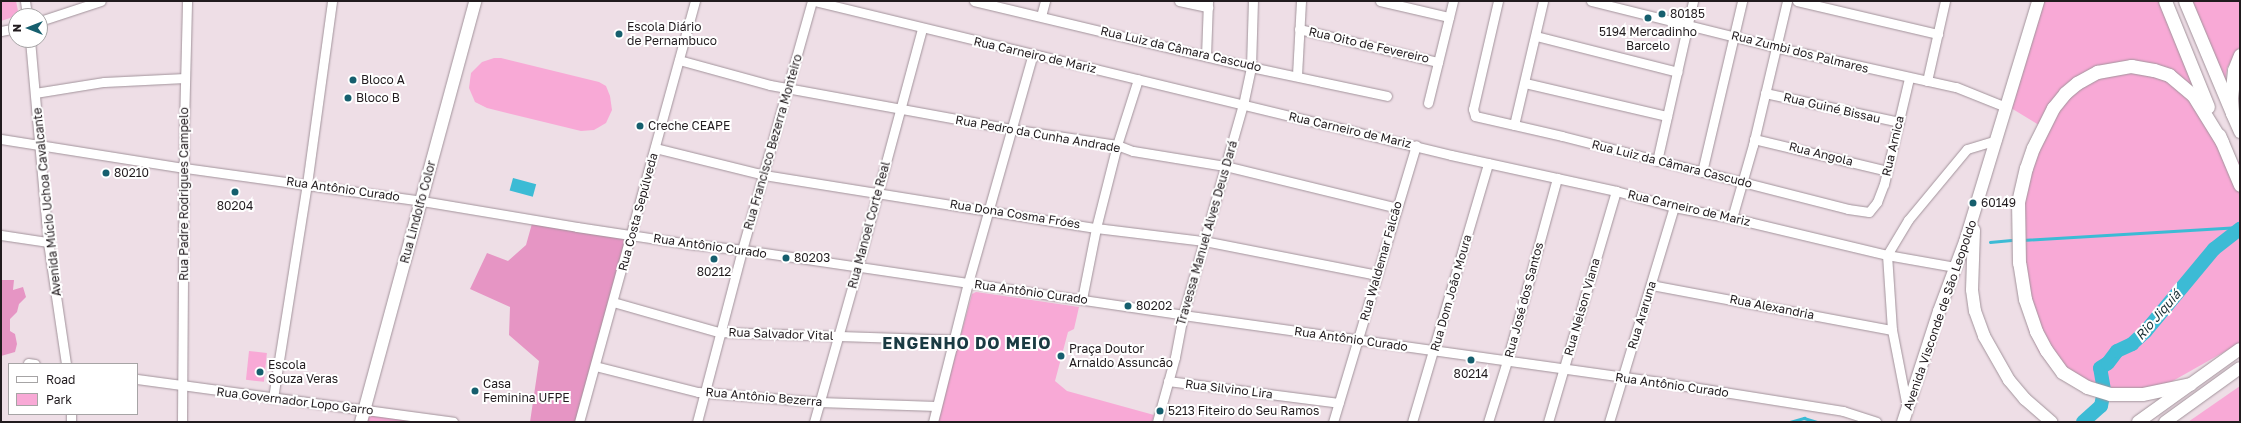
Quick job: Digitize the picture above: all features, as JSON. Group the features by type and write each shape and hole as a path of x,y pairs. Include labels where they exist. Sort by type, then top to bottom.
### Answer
{"highway":[{"path":"2165,1 2240,185"},
{"path":"2185,1 2240,131"},
{"path":"2232,113 2232,84 2234,70 2240,55"},
{"path":"2190,384 2156,392 2119,395 2087,388 2062,372 2046,350 2029,315 2019,263 2018,230 2020,192 2034,148 2059,99 2076,83 2089,75 2118,67 2131,66 2154,70 2169,76 2193,95 2222,142"}],"main road":[{"name":"Rua Lindolfo Color","path":"361,422 475,1"},
{"name":"Avenida Visconde de São Leopoldo","path":"1903,422 1975,211 2038,1"},
{"path":"1975,211 1972,268 1975,311 1984,336 2010,380 2024,399 2051,422"},
{"path":"2138,422 2240,349"},
{"path":"2165,422 2240,368"}],"street":[{"path":"48,18 101,1"},
{"name":"Rua Padre Rodrigues Campelo","path":"182,422 187,1"},
{"path":"273,398 307,184 332,1"},
{"name":"Rua Costa Sepúlveda","path":"579,422 695,1"},
{"name":"Rua Carneiro de Mariz","path":"813,1 1488,163 1616,191 1674,207 1732,218 1887,255 1955,267"},
{"name":"Rua Francisco Bezerra Monteiro","path":"697,422 742,250 813,1"},
{"name":"Rua Luiz da Câmara Cascudo","path":"974,1 996,4 1251,67 1297,75 1387,96"},
{"path":"1041,16 1045,1"},
{"path":"1179,1 1208,4 1206,56"},
{"name":"Travessa Manuel Alves Deus Dará","path":"1157,422 1183,315 1225,166 1244,105 1251,67 1253,1"},
{"path":"1297,75 1301,1"},
{"path":"1380,1 1449,17"},
{"path":"1428,103 1453,1"},
{"name":"Rua Luiz da Câmara Cascudo","path":"1498,1 1473,109 1474,115 1848,209 1871,211"},
{"path":"1514,125 1543,1"},
{"name":"Rua Zumbi dos Palmares","path":"1591,1 1775,47 1961,89 2006,107"},
{"path":"1657,161 1693,1"},
{"path":"1702,172 1742,1"},
{"path":"1732,218 1754,139 1786,1"},
{"path":"1797,1 1938,34"},
{"path":"1927,81 1946,1"},
{"name":"Rua Manoel Corte Real","path":"814,422 922,28"},
{"name":"Rua Oito de Fevereiro","path":"1299,29 1438,62"},
{"path":"1536,36 1678,72"},
{"name":"Avenida Múcio Uchoa Cavalcante","path":"31,48 48,242 66,363"},
{"path":"933,422 968,283 1011,129 1034,54"},
{"name":"Rua Pedro da Cunha Andrade","path":"679,60 770,86 1011,129 1117,145 1133,152 1225,166 1397,208"},
{"path":"35,93 104,82 185,78"},
{"name":"Rua Arnica","path":"1871,211 1877,202 1887,171 1909,78"},
{"path":"1082,299 1096,228 1117,145 1138,79"},
{"path":"1525,83 1667,116"},
{"name":"Rua Guiné Bissau","path":"1765,93 1899,122"},
{"name":"Rua Antônio Curado","path":"1,139 185,168 422,200 631,235 858,266 1183,315 1507,360 1764,398 1853,414 1876,422"},
{"name":"Rua Angola","path":"1754,139 1887,171"},
{"path":"1908,409 1892,330 1887,255 1908,220 1967,149 1997,140"},
{"name":"Rua Waldemar Falcão","path":"1333,422 1416,145"},
{"name":"Rua Dona Cosma Fróes","path":"655,148 764,175 1096,228 1204,241 1377,275"},
{"name":"Rua Dom João Moura","path":"1412,422 1488,163"},
{"name":"Rua José dos Santos","path":"1488,422 1507,360 1557,178"},
{"name":"Rua Nelson Viana","path":"1548,422 1616,191"},
{"name":"Rua Araruna","path":"1609,422 1674,207"},
{"path":"1,235 48,242"},
{"name":"Rua Alexandria","path":"1651,284 1892,330"},
{"name":"Rua Salvador Vital","path":"613,302 721,332 953,340"},
{"name":"Rua Antônio Bezerra","path":"595,366 692,391 819,402 936,406"},
{"name":"Rua Governador Lopo Garro","path":"138,379 453,422"},
{"name":"Rua Silvino Lira","path":"1168,381 1339,403"},
{"path":"1847,422 1853,414"}],"green space":[{"path":"1,1 16,1 17,8 8,8 8,19 1,21"},
{"path":"2042,1 2163,1 2225,163 2240,161 2240,343 2155,391 2117,394 2051,368 2039,352 2028,329 2018,227 2042,127 2011,108"},
{"path":"2179,1 2240,1 2240,46 2227,68 2224,93"},
{"path":"494,58 501,58 599,82 606,86 610,96 612,110 606,123 594,130 581,131 487,108 475,102 469,88 471,73 482,62"},
{"name":"Praça Doutor Arnaldo Assuncão","path":"976,292 1079,307 1074,329 1068,332 1055,381 1067,391 1154,415 1152,422 937,422 972,294"},
{"path":"249,351 267,353 264,382 246,380"},
{"path":"2240,386 2240,422 2188,422"},
{"path":"362,413 437,422 360,422"}],"shaded area":[{"path":"533,220 630,236 579,422 530,422 539,361 509,335 510,307 470,289 487,253 508,261 526,245"},
{"path":"1,280 14,280 13,290 23,287 26,297 19,304 17,312 10,319 10,331 15,334 17,344 15,352 1,356"}],"water":[{"path":"513,178 536,184 533,197 510,191"}],"waterway":[{"path":"2023,240 2240,227"},
{"name":"Rio Jiquiá","path":"2083,422 2101,406 2104,390 2100,368 2108,363 2117,351 2132,344 2145,332 2214,249 2240,229"},
{"path":"1990,242 2014,240"},
{"path":"1790,422 1804,418 1817,422"}],"place":[{"name":"80185","path":"1662,14"},
{"name":"5194 Mercadinho Barcelo","path":"1648,18"},
{"name":"Escola Diário de Pernambuco","path":"619,34"},
{"name":"Bloco A","path":"353,80"},
{"name":"Bloco B","path":"348,98"},
{"name":"Creche CEAPE","path":"640,126"},
{"name":"80210","path":"106,173"},
{"name":"80204","path":"235,192"},
{"name":"60149","path":"1973,203"},
{"name":"80203","path":"786,258"},
{"name":"80212","path":"714,259"},
{"name":"80202","path":"1128,306"},
{"name":"Praça Doutor Arnaldo Assuncão","path":"1061,356"},
{"name":"80214","path":"1471,360"},
{"name":"Escola Souza Veras","path":"260,372"},
{"name":"Casa Feminina UFPE","path":"475,391"},
{"name":"5213 Fiteiro do Seu Ramos","path":"1160,411"}],"district":[{"name":"ENGENHO DO MEIO","path":"967,343"}]}
